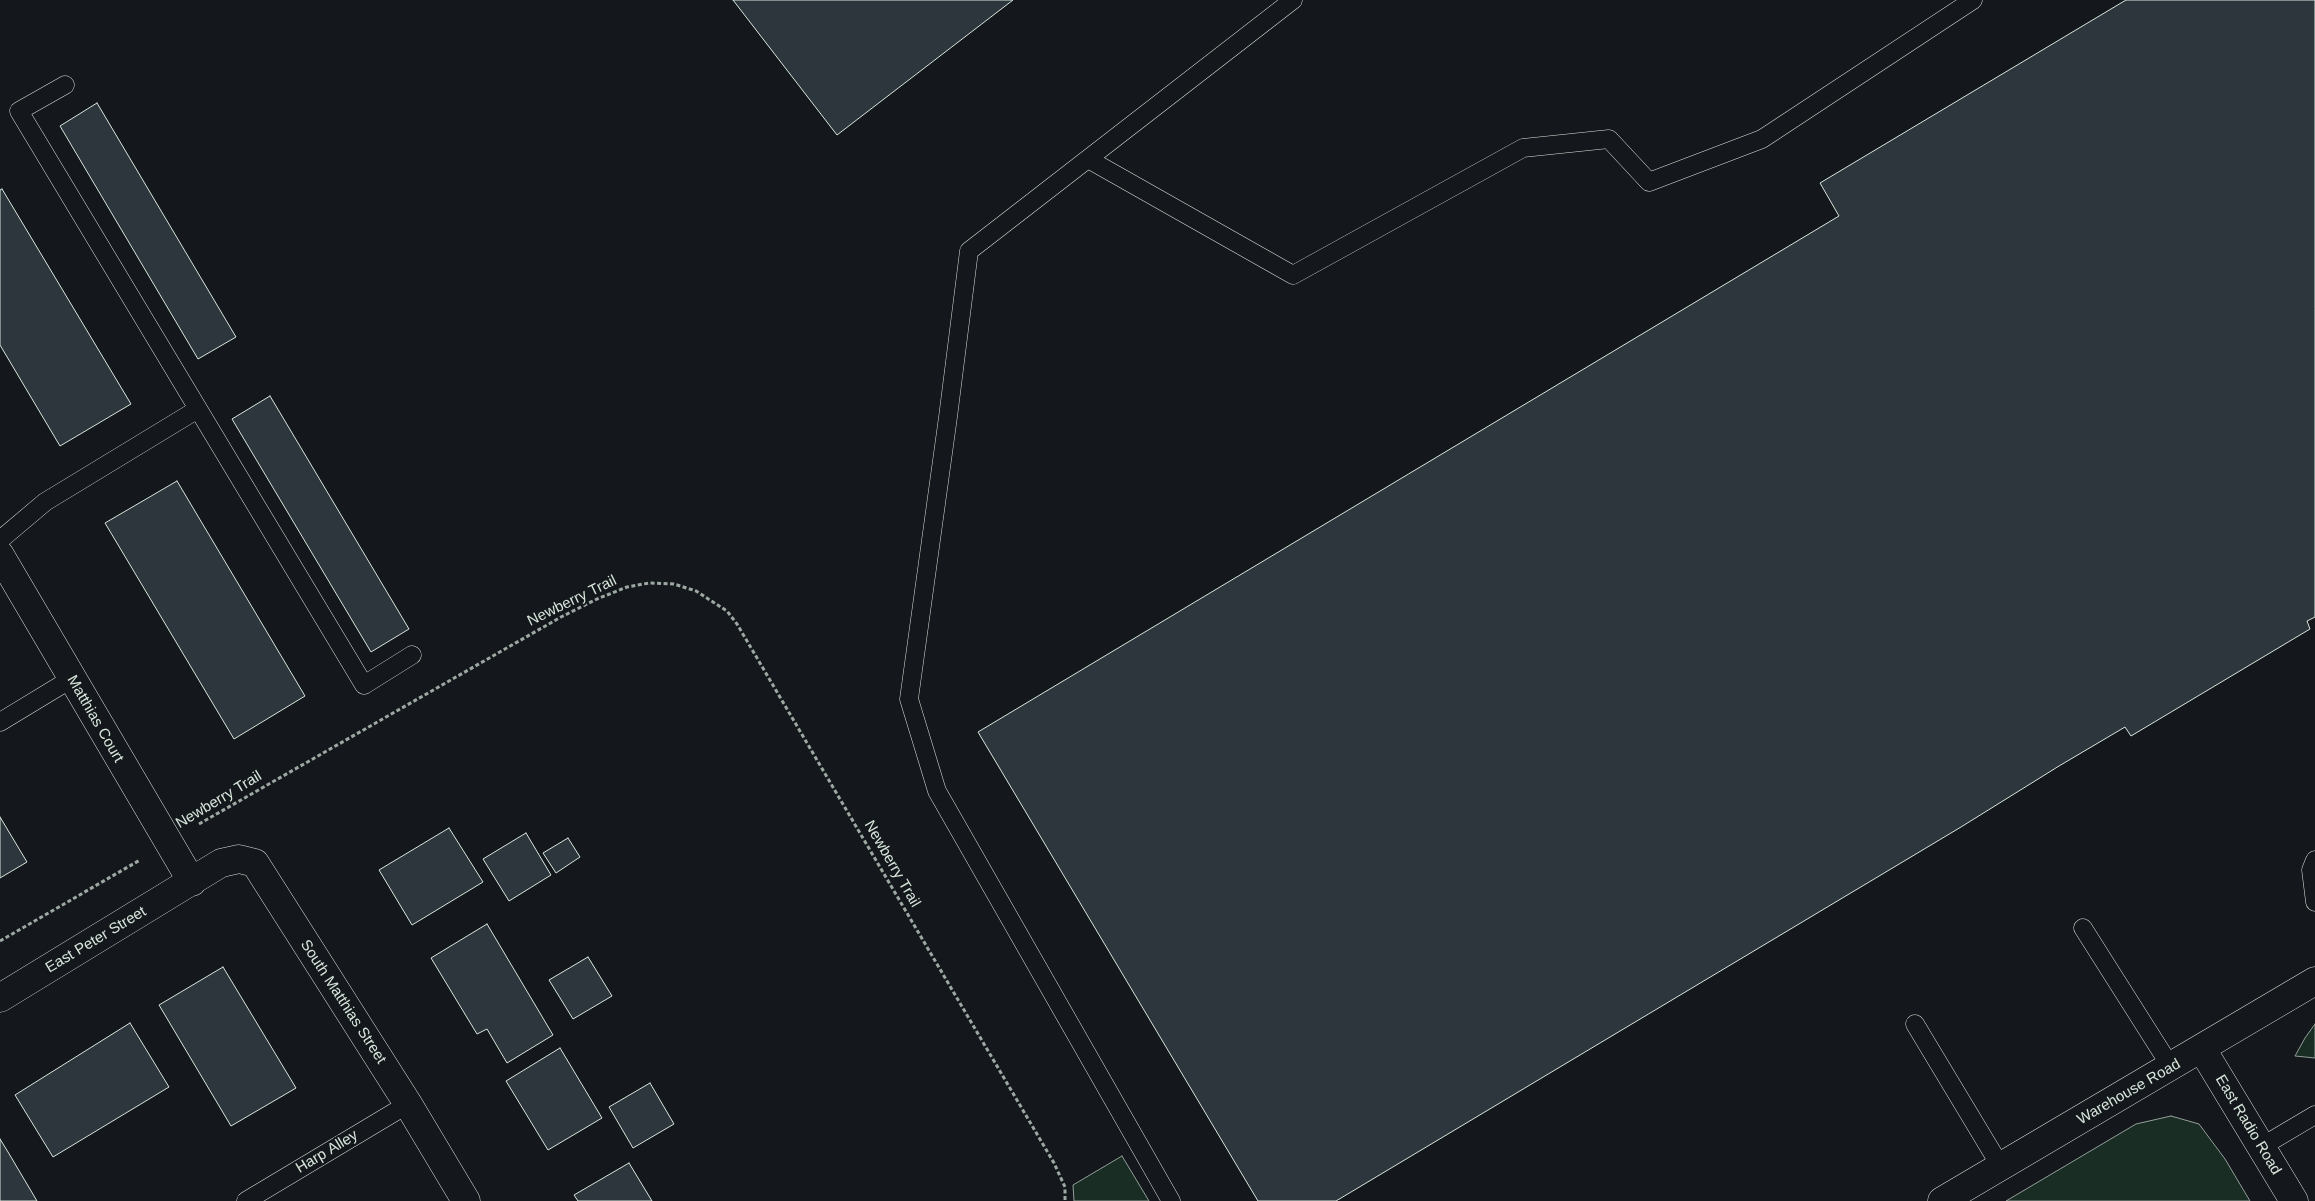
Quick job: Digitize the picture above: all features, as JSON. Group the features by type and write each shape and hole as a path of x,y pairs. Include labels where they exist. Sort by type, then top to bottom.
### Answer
{"street":[{"name":"Matthias Court","path":"0,555 71,679 192,882"},
{"name":"South Matthias Street","path":"192,882 220,864 239,859 255,863 408,1104 466,1201"},
{"name":"East Peter Street","path":"0,998 192,882"},
{"name":"Warehouse Road","path":"1942,1201 2315,981"},
{"name":"East Radio Road","path":"2202,1049 2294,1201"}],"lane":[{"path":"1171,1201 937,791 909,699 969,252 1293,0"},
{"path":"1088,159 1293,275 1523,148 1609,139 1650,182 1762,139 1973,0"},
{"path":"65,85 19,111 364,685 412,655"},
{"path":"0,540 45,502 198,409"},
{"path":"0,722 71,679"},
{"path":"2315,860 2311,870 2315,902"},
{"path":"2083,928 2172,1067"},
{"path":"1916,1024 2001,1167"},
{"name":"Harp Alley","path":"246,1201 408,1104"},
{"path":"2261,1147 2315,1115"}],"path":[{"name":"Newberry Trail","path":"0,941 561,617 627,587 649,584 674,584 696,591 727,611 737,624 1054,1163 1065,1187 1065,1201"}],"green space":[{"path":"2315,1024 2315,1058 2295,1056 2305,1038"},
{"path":"2171,1116 2199,1124 2225,1159 2250,1201 2006,1201 2136,1124"},
{"path":"1122,1156 1149,1201 1074,1201 1073,1185"}],"building":[{"path":"733,0 1013,0 837,135"},
{"path":"2126,0 2315,0 2315,617 2307,621 2310,629 2131,736 2125,727 1336,1201 1258,1201 978,732 1839,216 1820,183"},
{"path":"97,103 236,337 198,359 60,126"},
{"path":"2,189 131,404 60,446 0,345 0,190"},
{"path":"270,396 409,629 371,652 232,419"},
{"path":"177,481 305,696 234,739 105,523"},
{"path":"0,817 27,862 0,878"},
{"path":"449,828 483,882 412,925 379,870"},
{"path":"526,833 551,875 509,901 483,859"},
{"path":"568,838 580,857 556,873 543,853"},
{"path":"487,924 553,1035 507,1063 487,1029 477,1034 431,958"},
{"path":"588,957 612,996 573,1019 549,980"},
{"path":"223,967 296,1088 231,1126 159,1005"},
{"path":"130,1023 169,1087 53,1157 15,1095"},
{"path":"560,1048 602,1118 548,1150 506,1081"},
{"path":"650,1083 674,1124 633,1148 609,1107"},
{"path":"0,1139 8,1152 37,1201 0,1201"},
{"path":"629,1163 652,1201 578,1201 574,1195"}]}
